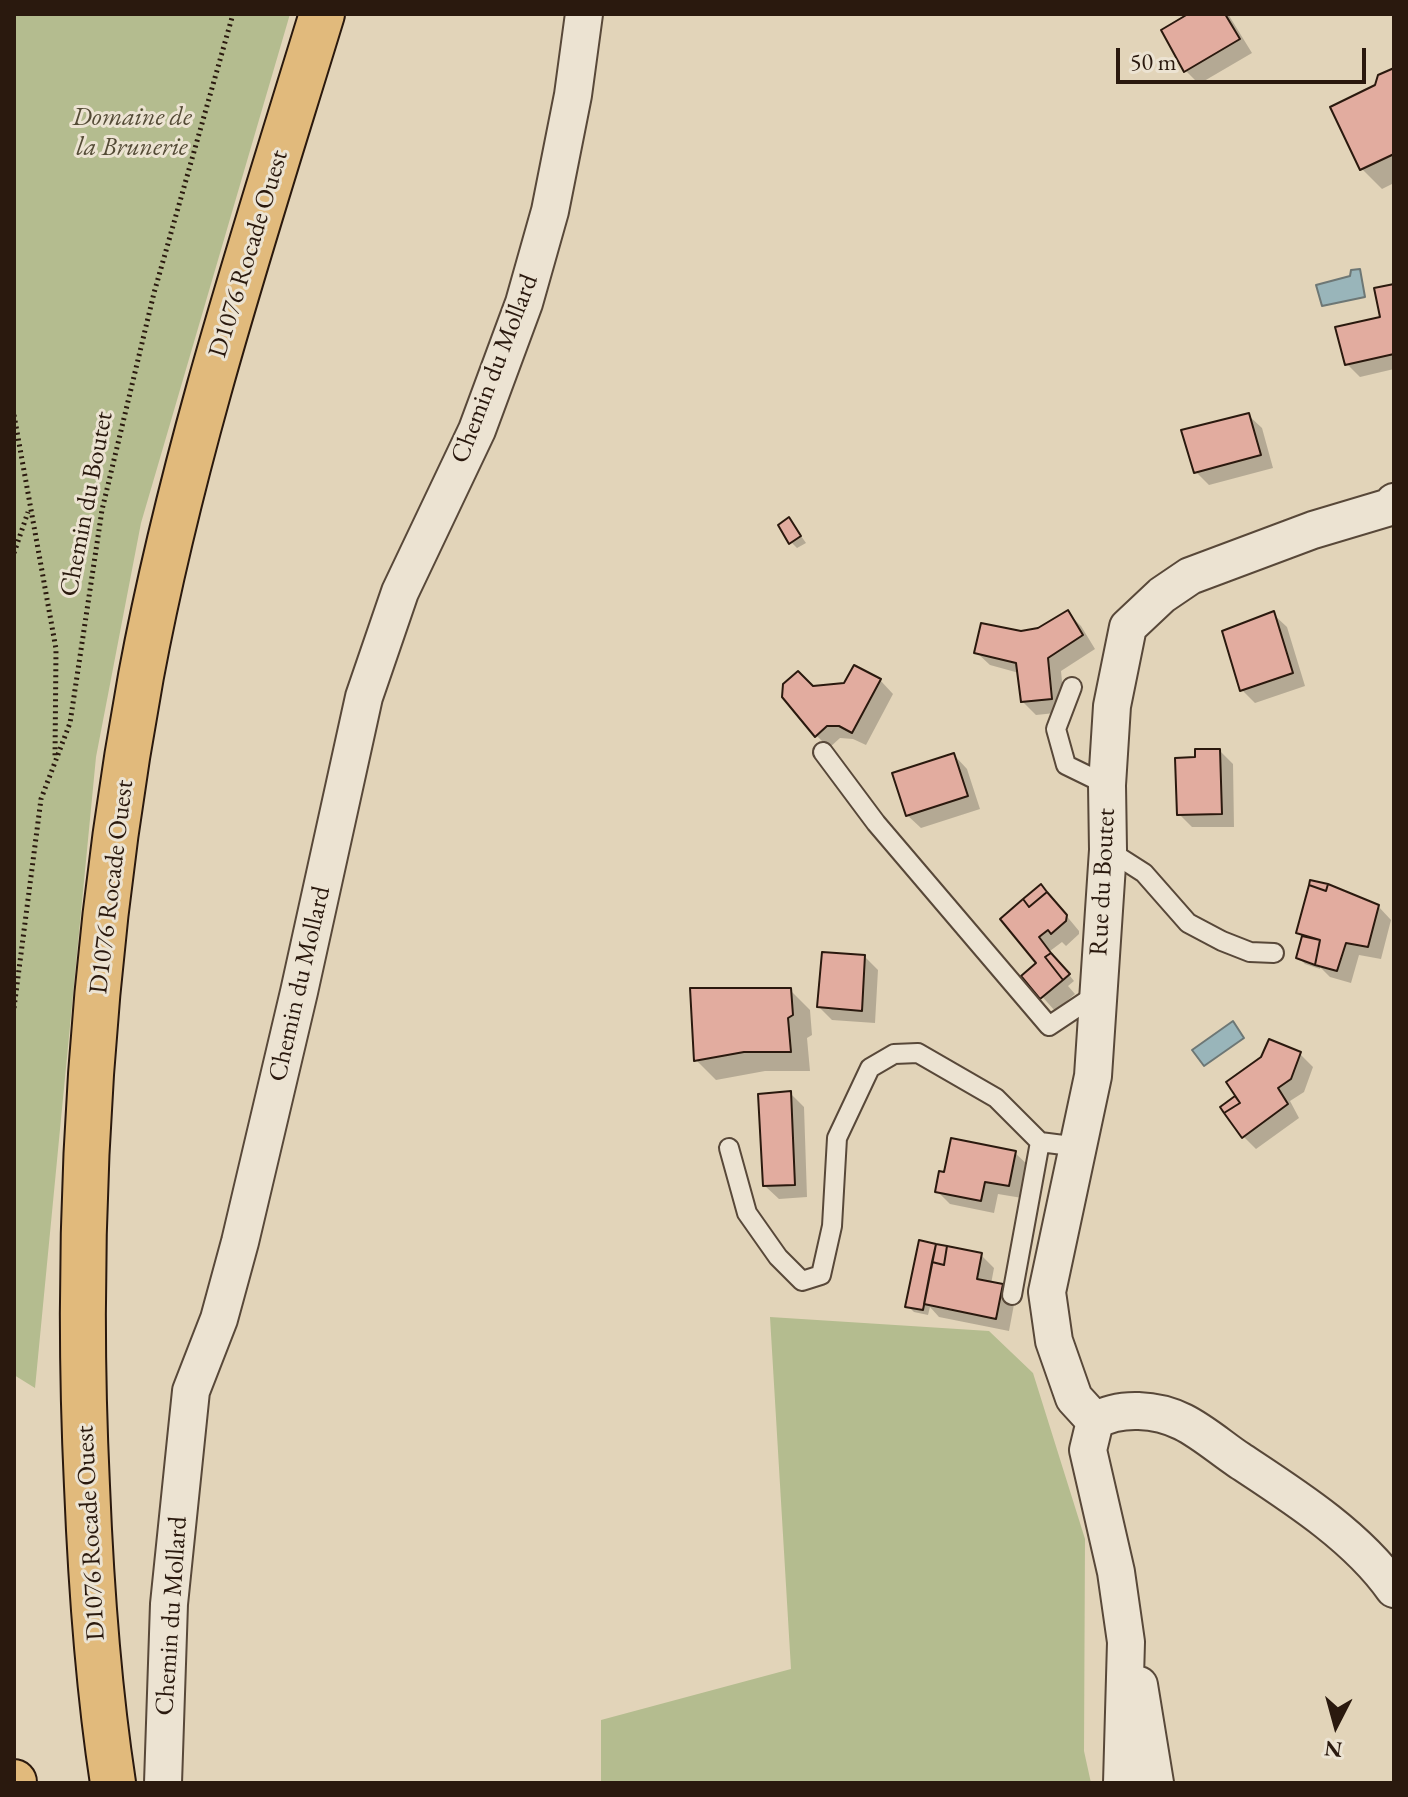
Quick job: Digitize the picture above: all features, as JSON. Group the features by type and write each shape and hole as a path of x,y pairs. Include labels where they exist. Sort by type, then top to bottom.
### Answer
{"main road":[{"name":"D1076 Rocade Ouest","path":"113,1783 104,1728 90,1564 82,1380 82,1254 91,1061 114,848 141,675 182,492 214,369 322,14"}],"street":[{"name":"Chemin du Mollard","path":"163,1783 169,1604 191,1391 219,1319 240,1242 364,697 400,592 477,430 524,303 550,211 573,95 584,14"},
{"name":"Rue du Boutet","path":"1095,1421 1074,1398 1054,1341 1047,1292 1093,1076 1108,850 1107,785 1112,706 1128,627 1162,595 1190,576 1313,530 1393,506"},
{"path":"1155,1783 1142,1697 1126,1642 1116,1572 1088,1450 1095,1421 1105,1414 1125,1411 1149,1412 1182,1421 1313,1509 1371,1562 1394,1589"},
{"path":"1122,1783 1126,1642"}],"lane":[{"path":"1072,687 1056,729 1066,765 1107,785"},
{"path":"823,752 876,823 1049,1026 1097,994"},
{"path":"1108,850 1144,873 1188,923 1250,952 1274,953"},
{"path":"729,1148 747,1213 778,1257 802,1281 821,1275 832,1226 837,1138 870,1068 894,1054 918,1053 996,1098 1040,1142 1079,1147"},
{"path":"1012,1295 1040,1142"}],"path":[{"name":"Chemin du Boutet","path":"14,1008 41,799 70,723 102,510 154,293 233,14"},
{"path":"14,415 56,649 55,762"},
{"path":"14,553 29,510"}],"green space":[{"name":"Domaine de la Brunerie","path":"14,14 290,14 141,523 96,757 35,1388 14,1375"},
{"path":"770,1317 989,1331 1033,1373 1085,1539 1084,1751 1091,1783 601,1783 601,1720 791,1669"}],"water":[{"path":"1360,269 1365,297 1322,306 1316,285 1350,276 1351,270"},
{"path":"1233,1021 1244,1038 1204,1066 1192,1050"}],"building":[{"path":"1188,14 1225,14 1240,39 1184,72 1161,30"},
{"path":"1394,68 1394,154 1360,170 1330,107 1375,85 1378,75"},
{"path":"1394,284 1394,354 1345,365 1335,327 1380,317 1374,288"},
{"path":"1249,413 1261,455 1194,473 1181,430"},
{"path":"789,517 801,536 789,544 778,525"},
{"path":"1068,610 1083,635 1048,658 1052,699 1021,702 1016,663 974,653 981,623 1021,631 1038,628"},
{"path":"1274,611 1293,673 1240,691 1222,631"},
{"path":"854,665 881,679 852,733 839,726 827,726 815,737 782,697 783,684 798,671 813,686 844,683"},
{"path":"1195,749 1220,749 1222,814 1177,815 1175,758 1195,757"},
{"path":"954,753 968,796 906,816 892,773"},
{"path":"1310,880 1328,884 1326,891 1309,885"},
{"path":"1041,884 1047,892 1029,907 1023,899"},
{"path":"1328,884 1379,905 1368,947 1346,943 1337,971 1315,965 1320,940 1296,933 1309,885 1326,891"},
{"path":"1047,892 1067,915 1066,921 1051,934 1048,930 1039,937 1051,953 1045,957 1063,980 1040,999 1021,976 1036,963 1000,919 1023,899 1029,907"},
{"path":"1302,936 1320,940 1315,965 1296,958"},
{"path":"822,952 865,955 862,1011 817,1007"},
{"path":"1051,953 1070,974 1063,980 1045,957"},
{"path":"690,988 791,988 793,1015 788,1018 791,1052 744,1052 694,1061"},
{"path":"1269,1039 1301,1052 1291,1079 1278,1088 1288,1104 1242,1138 1224,1113 1240,1103 1226,1082 1261,1057"},
{"path":"791,1091 795,1185 763,1186 758,1094"},
{"path":"1235,1096 1240,1103 1224,1113 1220,1107"},
{"path":"951,1138 1016,1151 1009,1186 985,1182 981,1201 935,1192 939,1171 944,1172"},
{"path":"919,1240 936,1244 923,1310 905,1307"},
{"path":"936,1244 947,1246 944,1265 932,1262"},
{"path":"947,1246 982,1253 977,1279 1003,1284 996,1319 924,1304 932,1262 944,1265"}]}
